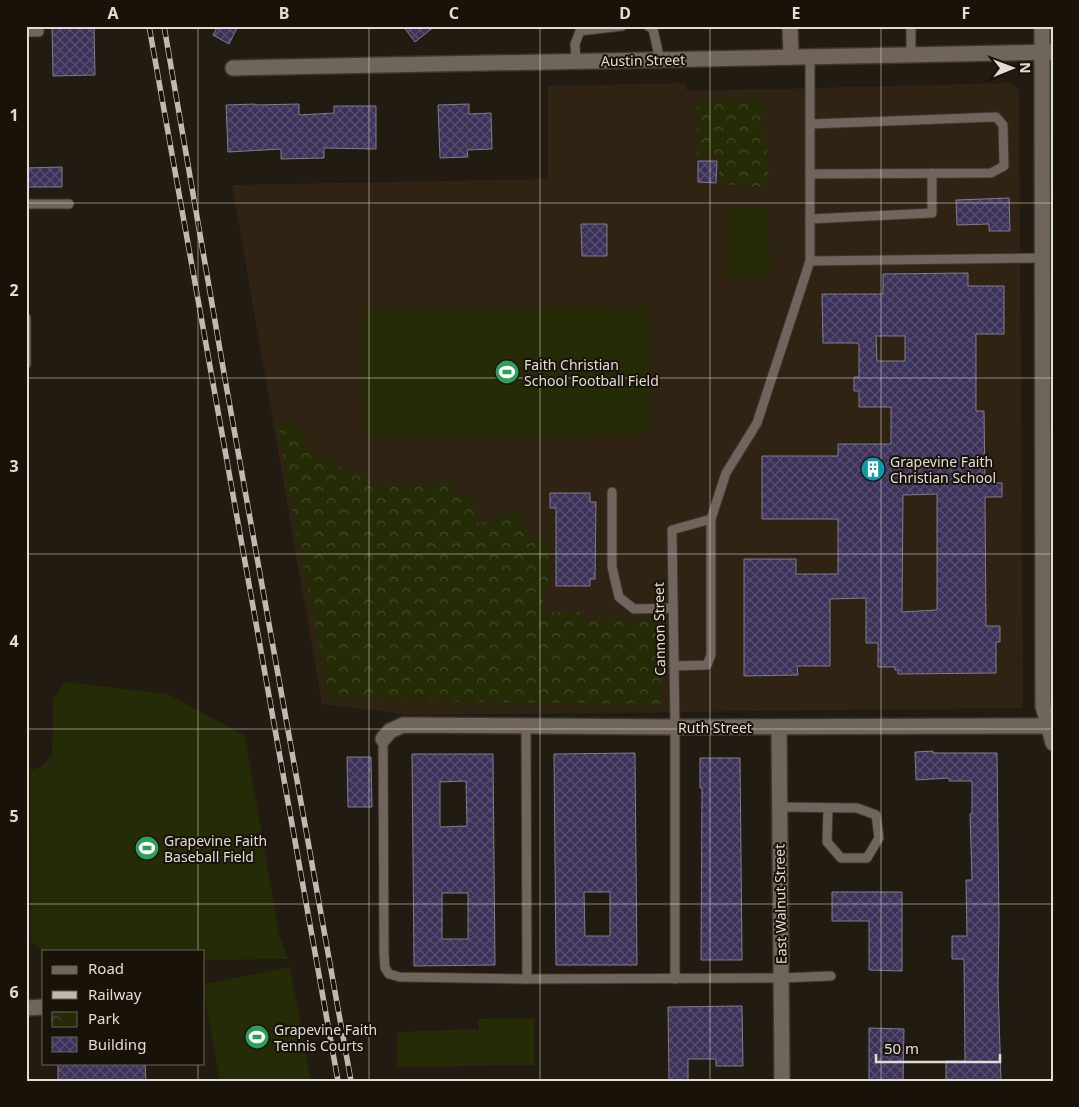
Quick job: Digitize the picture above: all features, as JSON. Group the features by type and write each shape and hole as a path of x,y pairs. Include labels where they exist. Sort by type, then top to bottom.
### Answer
{"street":[{"path":"790,26 792,57"},
{"path":"1042,26 1047,52 1042,258 1048,357 1043,706 1051,726 1053,743"},
{"name":"Austin Street","path":"233,68 1047,52"},
{"name":"Ruth Street","path":"383,740 390,730 403,726 1051,726"},
{"name":"East Walnut Street","path":"779,727 782,1081"},
{"path":"26,1008 42,1007"}],"lane":[{"path":"26,32 39,32 39,26"},
{"path":"576,61 575,44 580,31 622,26"},
{"path":"911,26 911,55"},
{"path":"651,27 660,60"},
{"path":"674,666 707,665 712,655 711,519 726,473 758,423 810,261 810,57"},
{"path":"810,124 996,117 1003,125 1004,166 991,173 810,174"},
{"path":"810,219 932,213 932,173"},
{"path":"26,204 70,204"},
{"path":"810,261 1042,258"},
{"path":"26,318 26,364"},
{"path":"612,492 612,567 619,596 634,609 673,608"},
{"name":"Cannon Street","path":"675,979 672,530 711,519"},
{"path":"526,726 527,979"},
{"path":"383,740 384,954 385,968 389,974 400,978 527,979 781,978 831,976"},
{"path":"780,807 856,808 876,814 879,838 867,858 841,858 827,842 828,808"}],"shaded area":[{"path":"686,83 687,91 1012,83 1019,90 1023,708 411,715 322,704 232,185 548,179 548,86"}],"green space":[{"path":"730,99 762,99 770,187 748,187 719,183 719,158 697,156 697,103"},
{"path":"768,209 771,276 729,278 727,210"},
{"name":"Faith Christian School Football Field","path":"649,307 650,435 365,436 364,309"},
{"path":"294,424 315,454 378,485 454,482 456,495 474,495 477,522 494,522 497,514 530,514 521,528 538,544 550,535 550,583 543,597 544,612 582,612 582,621 661,620 660,704 330,700 290,499 278,425"},
{"name":"Grapevine Faith Baseball Field","path":"65,682 168,694 245,736 279,935 288,959 205,960 205,950 42,951 31,941 30,770 41,767 52,755 53,699"},
{"name":"Grapevine Faith Tennis Courts","path":"290,967 311,1081 220,1081 205,998 205,984"},
{"path":"534,1018 534,1065 398,1067 398,1032 477,1029 478,1044 478,1019"}],"building":[{"path":"52,26 94,26 95,75 53,76"},
{"path":"218,26 238,26 229,44 213,35"},
{"path":"403,26 435,26 415,42"},
{"path":"299,104 299,115 334,113 334,106 376,106 376,149 324,148 324,158 281,159 281,149 228,152 226,105"},
{"path":"469,104 469,114 491,113 492,149 467,150 468,157 440,158 438,105"},
{"path":"698,161 717,161 716,183 698,182"},
{"path":"62,167 62,187 26,187 26,168"},
{"path":"1009,198 1010,231 989,231 989,224 957,225 956,200"},
{"path":"581,224 607,224 607,256 582,256"},
{"name":"Grapevine Faith Christian School","path":"968,273 968,286 1004,286 1004,334 976,334 976,411 984,411 985,483 1002,483 1002,497 985,497 986,626 1000,626 1000,642 996,642 996,673 898,674 898,670 895,670 895,667 878,667 878,643 866,643 866,598 830,599 830,666 797,666 798,675 744,676 744,559 796,559 796,574 838,574 838,519 762,519 762,456 838,456 838,444 891,444 891,407 859,407 859,391 854,391 854,377 859,377 859,344 823,343 822,294 883,294 883,274","holes":["876,336 905,336 905,361 877,361","937,494 937,610 902,612 903,495"]},
{"path":"550,493 590,493 590,502 596,502 595,579 590,579 590,586 556,586 556,508 550,508"},
{"path":"933,751 933,753 997,753 998,985 1001,1081 946,1081 946,1061 965,1061 964,959 952,959 952,936 967,936 966,880 972,880 970,814 972,814 972,781 949,781 949,778 916,780 915,752"},
{"path":"635,753 637,965 556,965 554,754","holes":["584,892 610,892 610,936 585,936"]},
{"path":"412,754 493,754 495,965 414,966","holes":["466,781 467,826 440,827 440,782","442,893 468,893 468,939 442,939"]},
{"path":"347,757 371,757 372,807 348,807"},
{"path":"700,758 740,758 742,960 701,960 702,788 700,788"},
{"path":"832,892 902,892 902,971 869,970 869,921 832,921"},
{"path":"742,1006 743,1066 716,1066 716,1059 688,1059 688,1081 669,1081 668,1007"},
{"path":"869,1028 904,1029 903,1081 869,1081"},
{"path":"58,1064 145,1064 146,1081 58,1081"}],"railway":[{"path":"149,26 338,1081"},
{"path":"164,26 225,379 351,1081"}],"place":[{"name":"Faith Christian School Football Field","path":"507,372"},
{"name":"Grapevine Faith Christian School","path":"873,469"},
{"name":"Grapevine Faith Baseball Field","path":"147,848"},
{"name":"Grapevine Faith Tennis Courts","path":"257,1037"}]}
